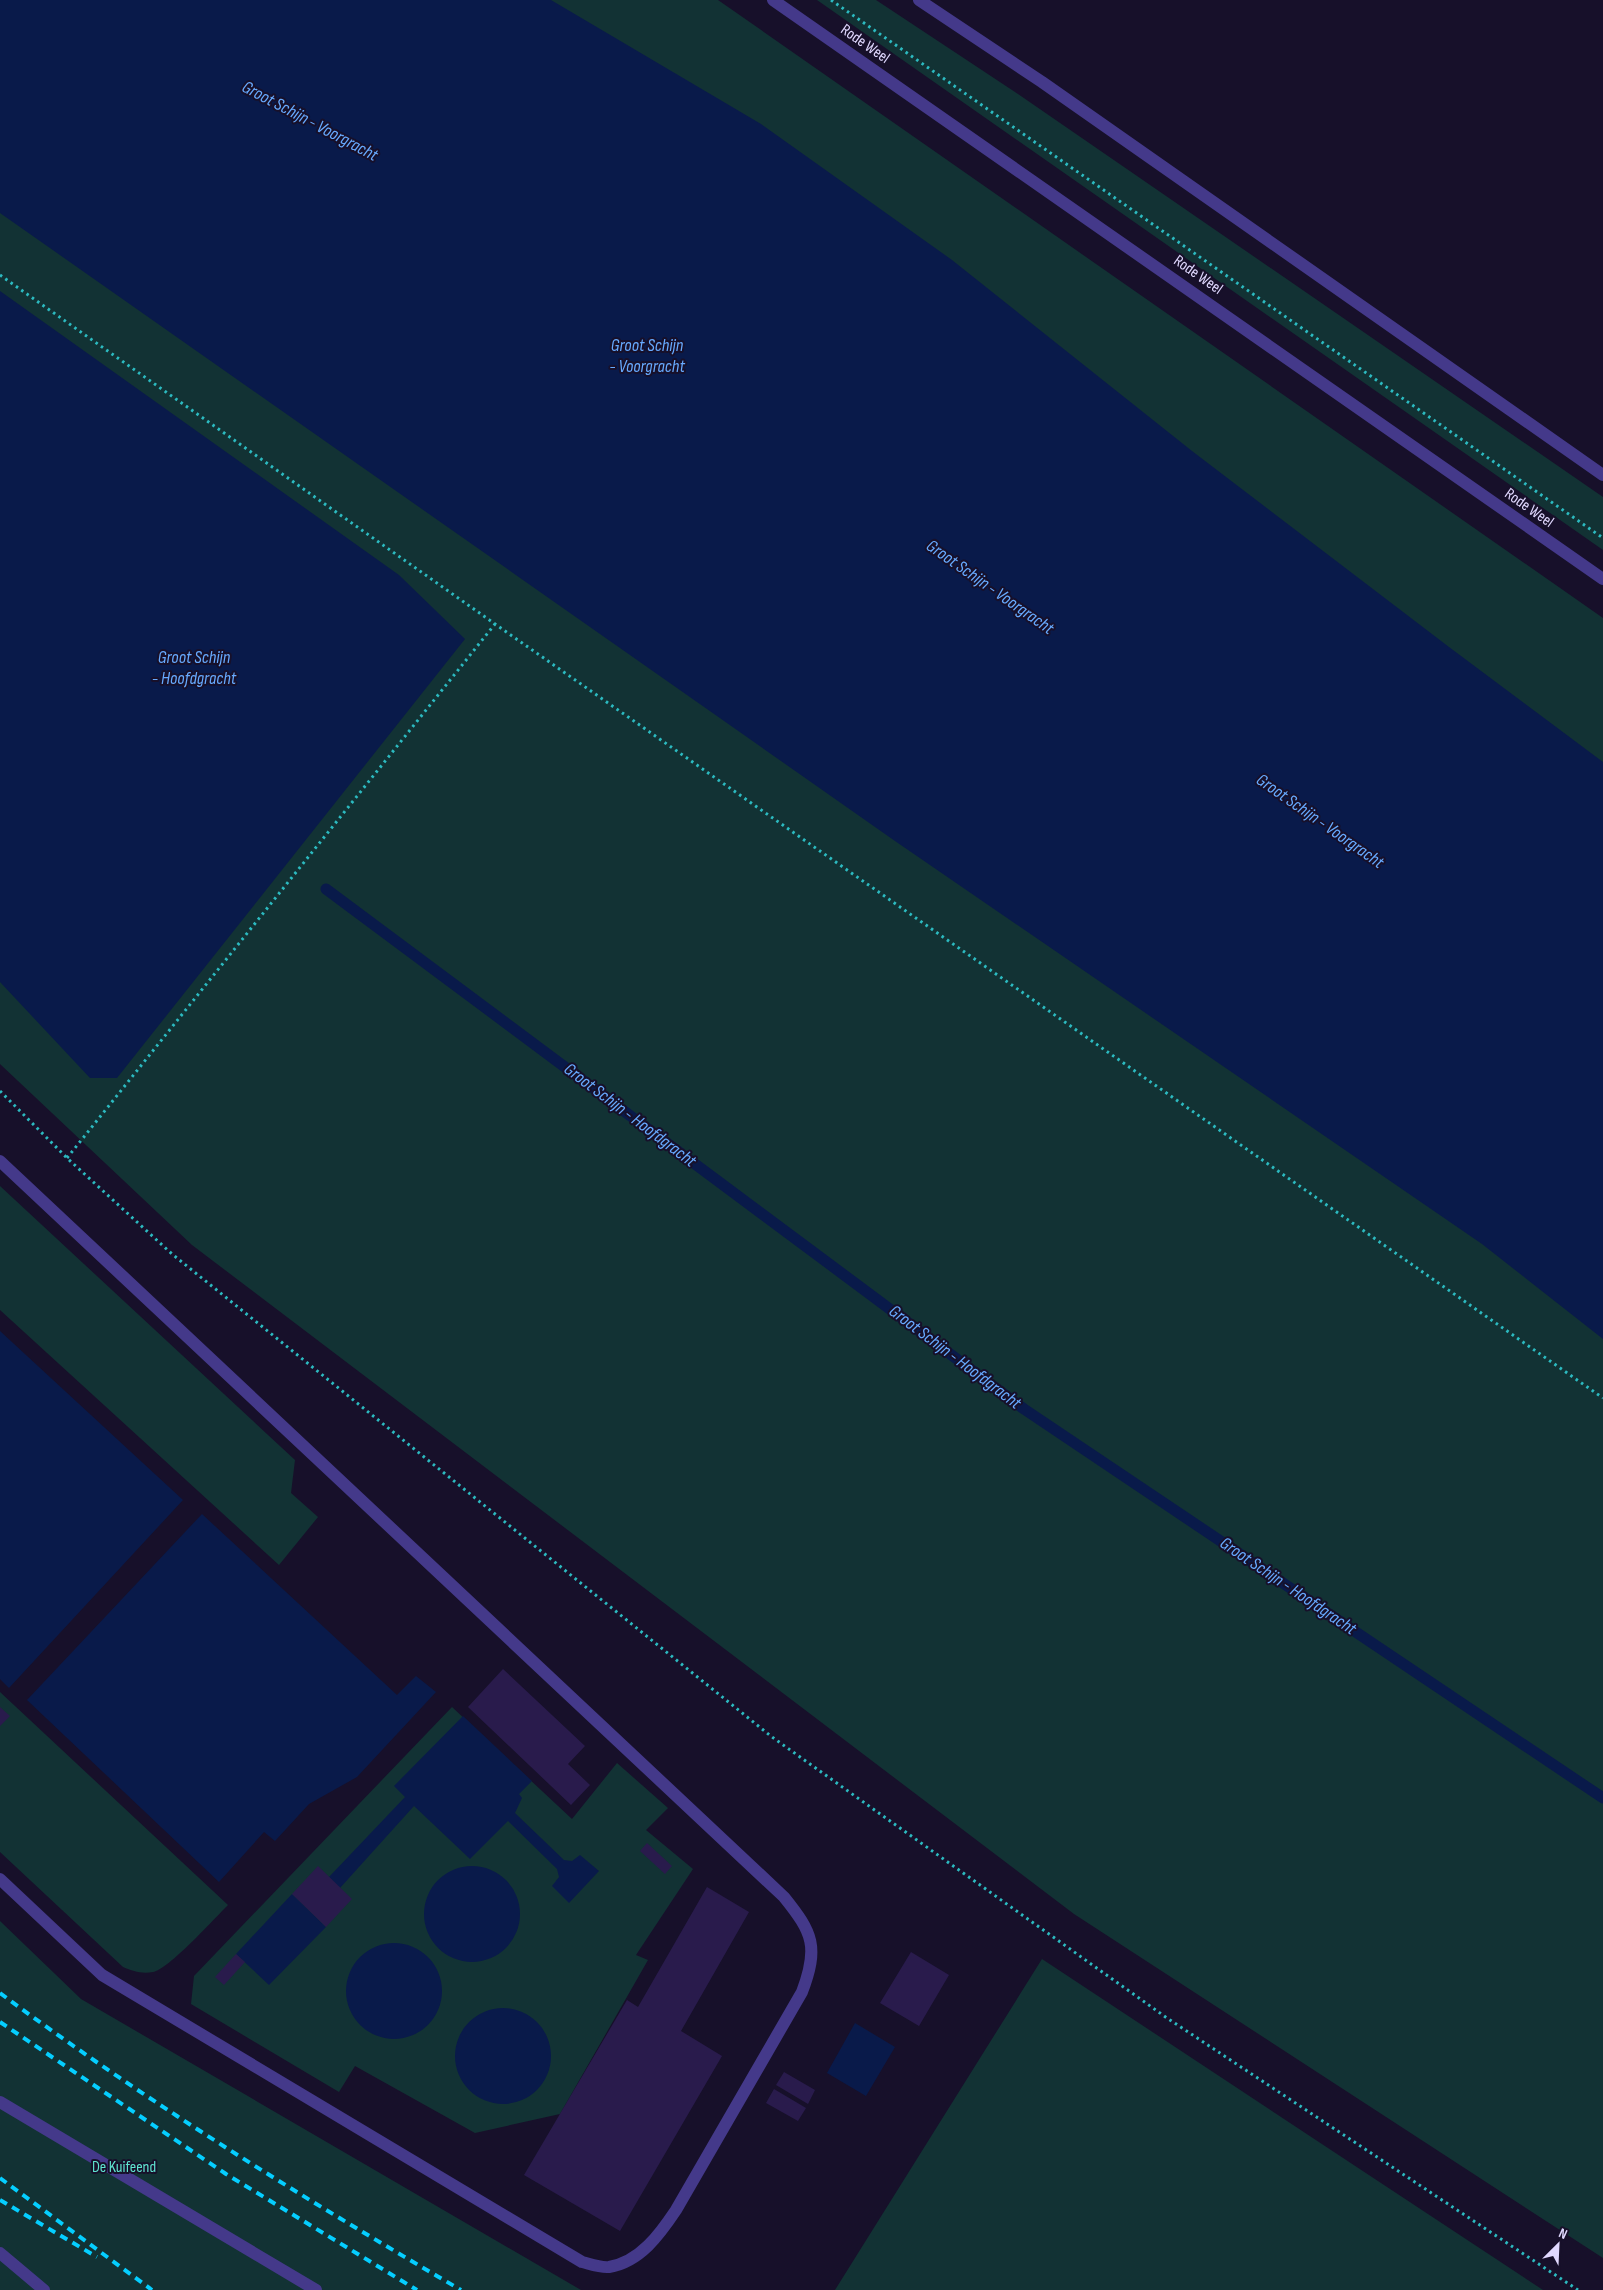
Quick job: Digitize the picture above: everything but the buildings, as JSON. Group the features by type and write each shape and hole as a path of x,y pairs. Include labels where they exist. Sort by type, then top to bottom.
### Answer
{"street":[{"name":"Rode Weel","path":"773,0 1603,579"},
{"path":"919,0 1050,88 1603,475"},
{"path":"0,1161 784,1897 804,1922 812,1948 810,1971 802,1992 676,2210 656,2240 631,2258 608,2267 582,2262 102,1976 0,1880"},
{"path":"0,2102 316,2290"},
{"path":"0,2253 44,2290"}],"path":[{"path":"831,0 1603,538"},
{"path":"0,275 495,624 1603,1398"},
{"path":"67,1158 495,624"},
{"path":"0,1092 67,1158 172,1254 772,1737 1167,2018 1578,2290"}],"green space":[{"path":"0,0 718,0 1603,618 1603,2258 1074,1914 192,1245 0,1064"},
{"path":"817,0 876,0 1018,94 1603,497 1603,550"},
{"path":"0,1186 295,1460 291,1493 318,1517 279,1565 0,1310"},
{"path":"0,1692 228,1905 180,1954 160,1969 145,1973 123,1967 0,1852"},
{"path":"452,1707 572,1819 617,1763 668,1808 646,1830 693,1869 636,1955 648,1960 560,2114 475,2133 355,2066 339,2092 191,2004 194,1976"},
{"name":"De Kuifeend","path":"0,1921 81,1999 581,2290 0,2290"},
{"path":"1042,1959 1543,2290 835,2290"}],"water":[{"name":"Groot Schijn - Voorgracht","path":"0,0 551,0 761,124 952,260 1192,451 1603,762 1603,1339 1482,1244 895,841 0,213"},
{"name":"Groot Schijn - Hoofdgracht","path":"0,291 399,575 465,639 117,1078 90,1078 0,982"},
{"path":"0,1331 183,1500 9,1688 0,1679"},
{"path":"202,1514 397,1695 416,1676 436,1692 357,1777 309,1804 275,1841 264,1832 219,1882 27,1700"},
{"path":"463,1716 532,1781 519,1794 522,1798 515,1813 564,1860 572,1861 580,1855 599,1871 569,1903 552,1886 559,1877 557,1869 508,1821 470,1859 414,1806 340,1888 329,1877 405,1797 394,1786"},
{"path":"472,1866 491,1869 506,1880 517,1895 520,1914 517,1933 506,1948 491,1959 472,1962 453,1959 438,1948 427,1933 424,1914 427,1895 438,1880 453,1869"},
{"path":"292,1894 326,1927 269,1985 236,1954"},
{"path":"394,1943 412,1946 428,1957 439,1973 442,1991 439,2009 428,2025 412,2036 394,2039 376,2036 360,2025 349,2009 346,1991 349,1973 360,1957 376,1946"},
{"path":"503,2008 522,2011 537,2022 548,2037 551,2056 548,2075 537,2090 522,2101 503,2104 484,2101 469,2090 458,2075 455,2056 458,2037 469,2022 484,2011"},
{"path":"855,2023 895,2047 866,2096 827,2073"}],"waterway":[{"name":"Groot Schijn - Hoofdgracht","path":"326,889 1024,1409 1603,1798"}],"railway":[{"path":"0,1993 112,2072 226,2148 461,2290"},
{"path":"0,2022 226,2174 417,2290"},
{"path":"0,2178 152,2290"},
{"path":"0,2200 97,2257"}]}
